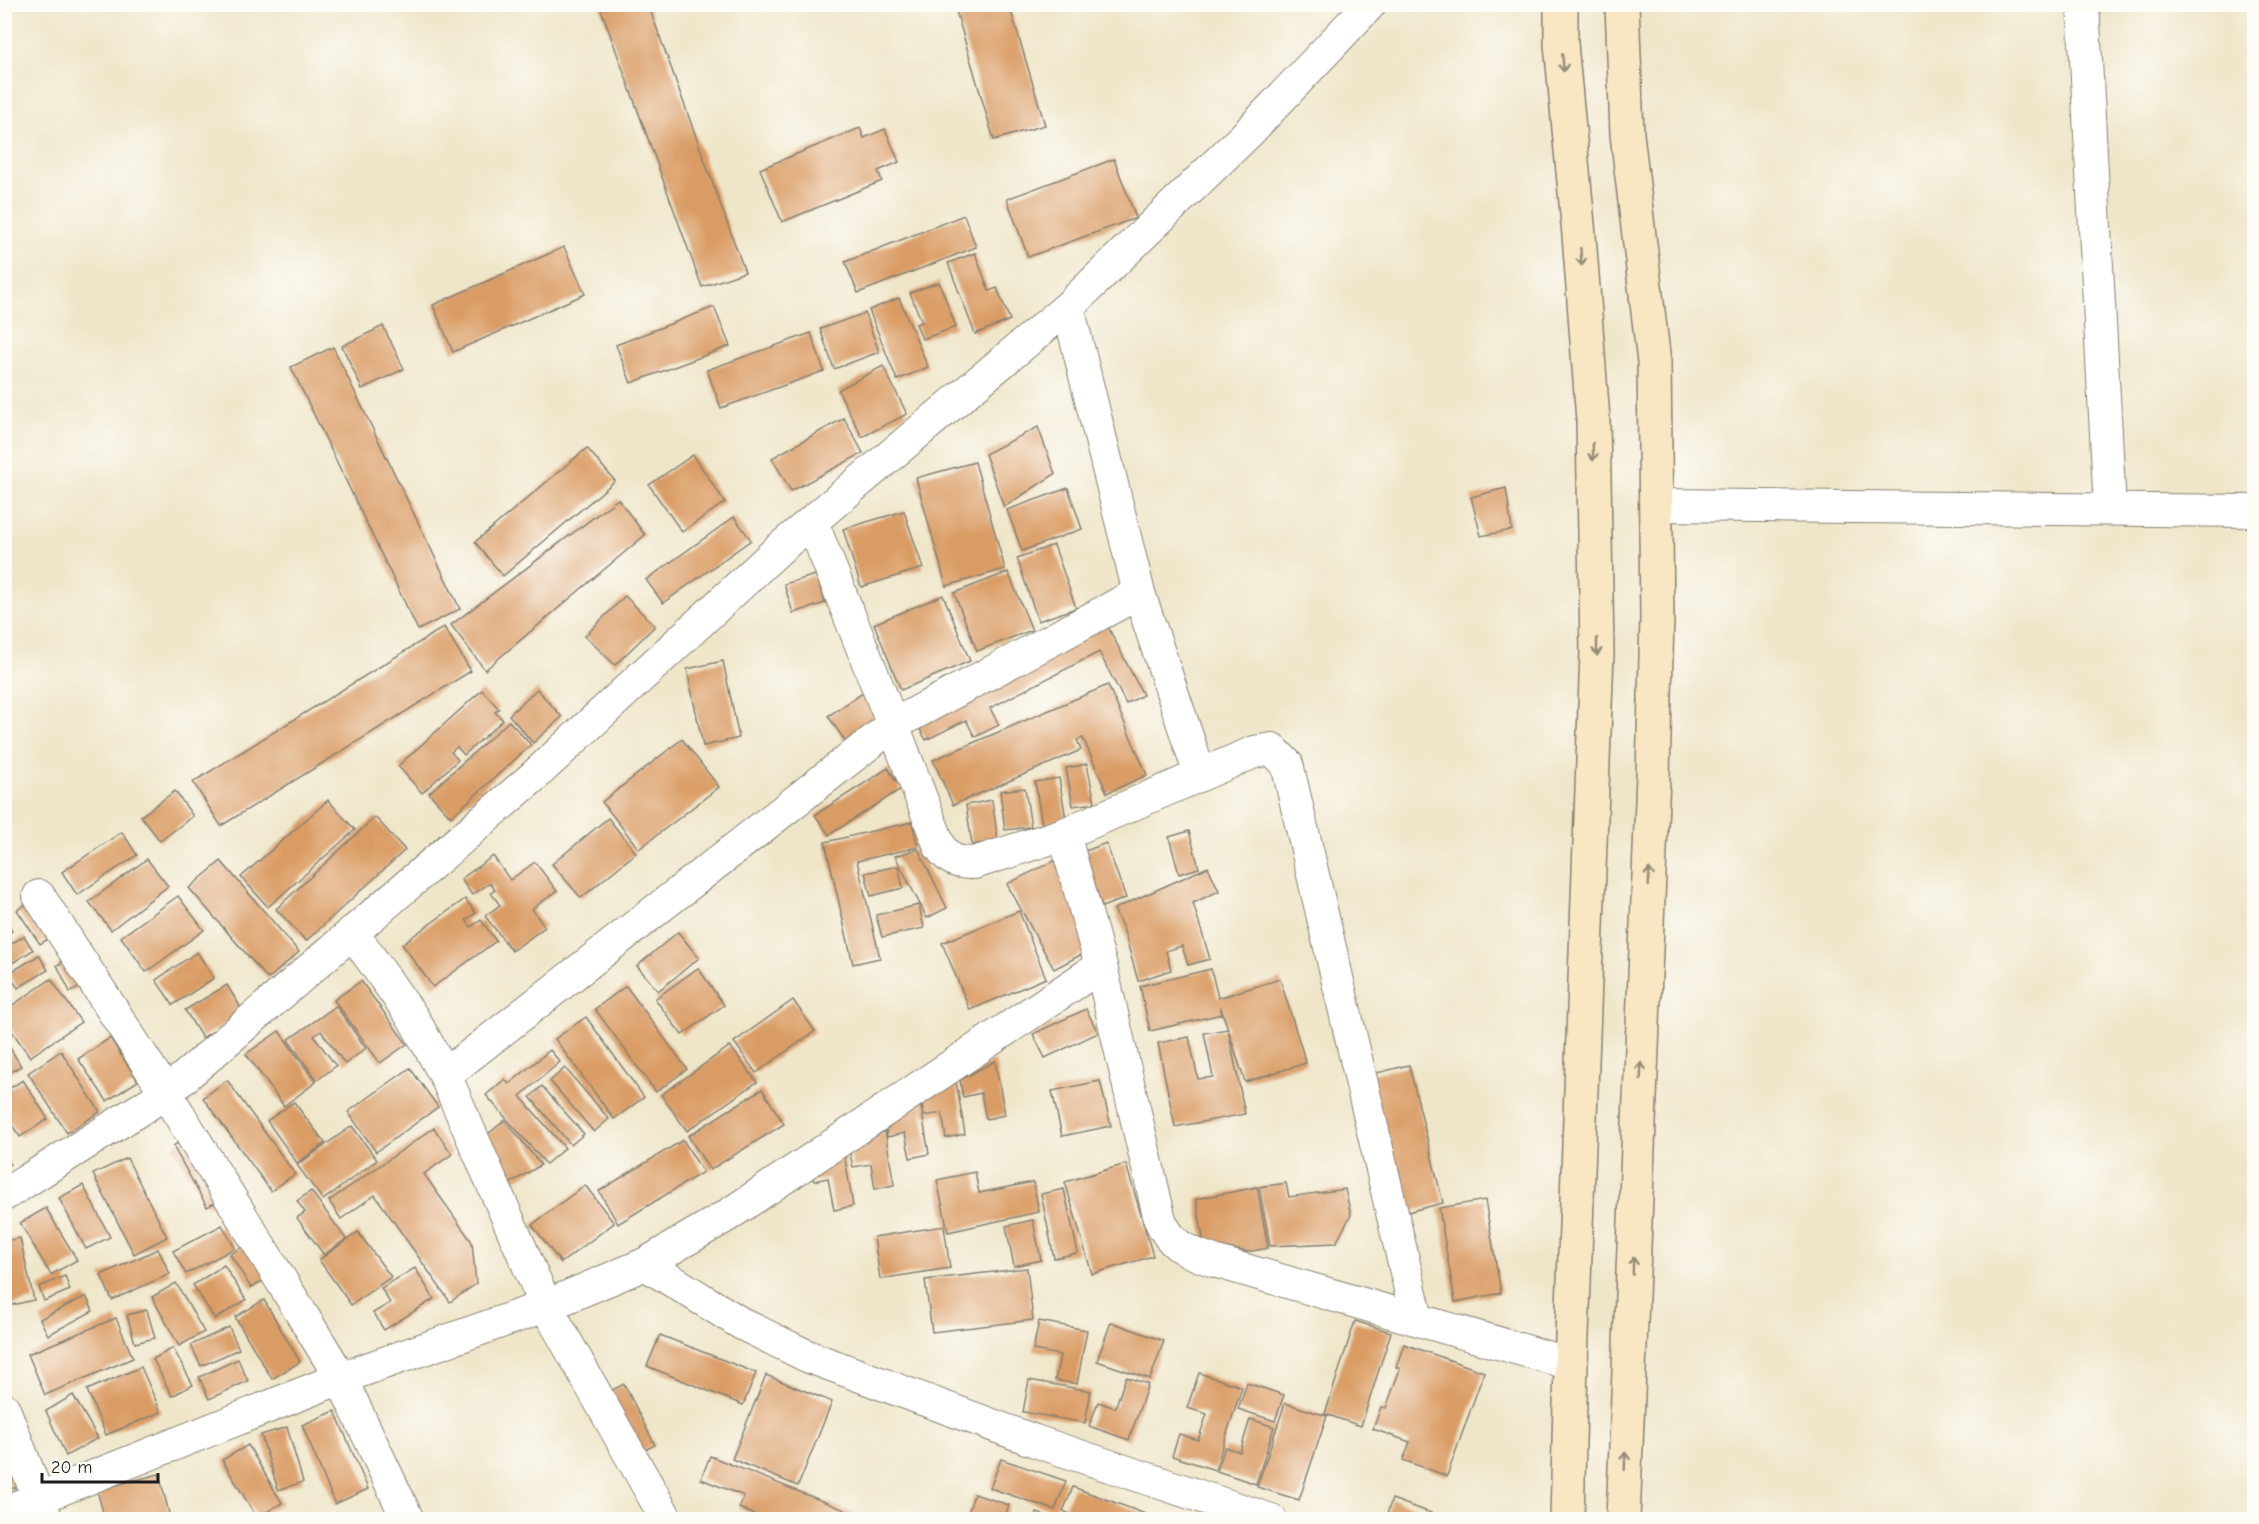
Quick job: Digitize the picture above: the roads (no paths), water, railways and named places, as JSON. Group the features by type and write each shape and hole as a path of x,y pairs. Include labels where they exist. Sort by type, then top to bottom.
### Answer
{"main road":[{"path":"1561,4 1561,44 1593,420 1597,652 1567,1520"},
{"path":"1622,4 1627,134 1654,362 1657,617 1653,776 1623,1520"}],"street":[{"path":"4,1195 166,1093 533,777 780,548 1068,307 1248,133 1370,4"},
{"path":"2083,4 2110,509"},
{"path":"1068,307 1139,593 1200,776"},
{"path":"1656,505 2254,511"},
{"path":"812,522 940,847 948,858 959,863 974,863 1064,834 1254,752 1272,749 1287,764 1417,1319"},
{"path":"445,1075 893,725 1139,593"},
{"path":"1064,834 1101,966 1160,1220 1167,1236 1182,1249 1214,1261 1571,1364"},
{"path":"39,896 166,1093 341,1378 408,1520"},
{"path":"352,932 413,1018 445,1075 546,1306 667,1520"},
{"path":"4,1512 43,1509 341,1378 546,1306 645,1264 728,1215 1101,966"},
{"path":"645,1264 742,1324 807,1356 1035,1441 1271,1520"},
{"path":"4,1409 43,1509"}]}
